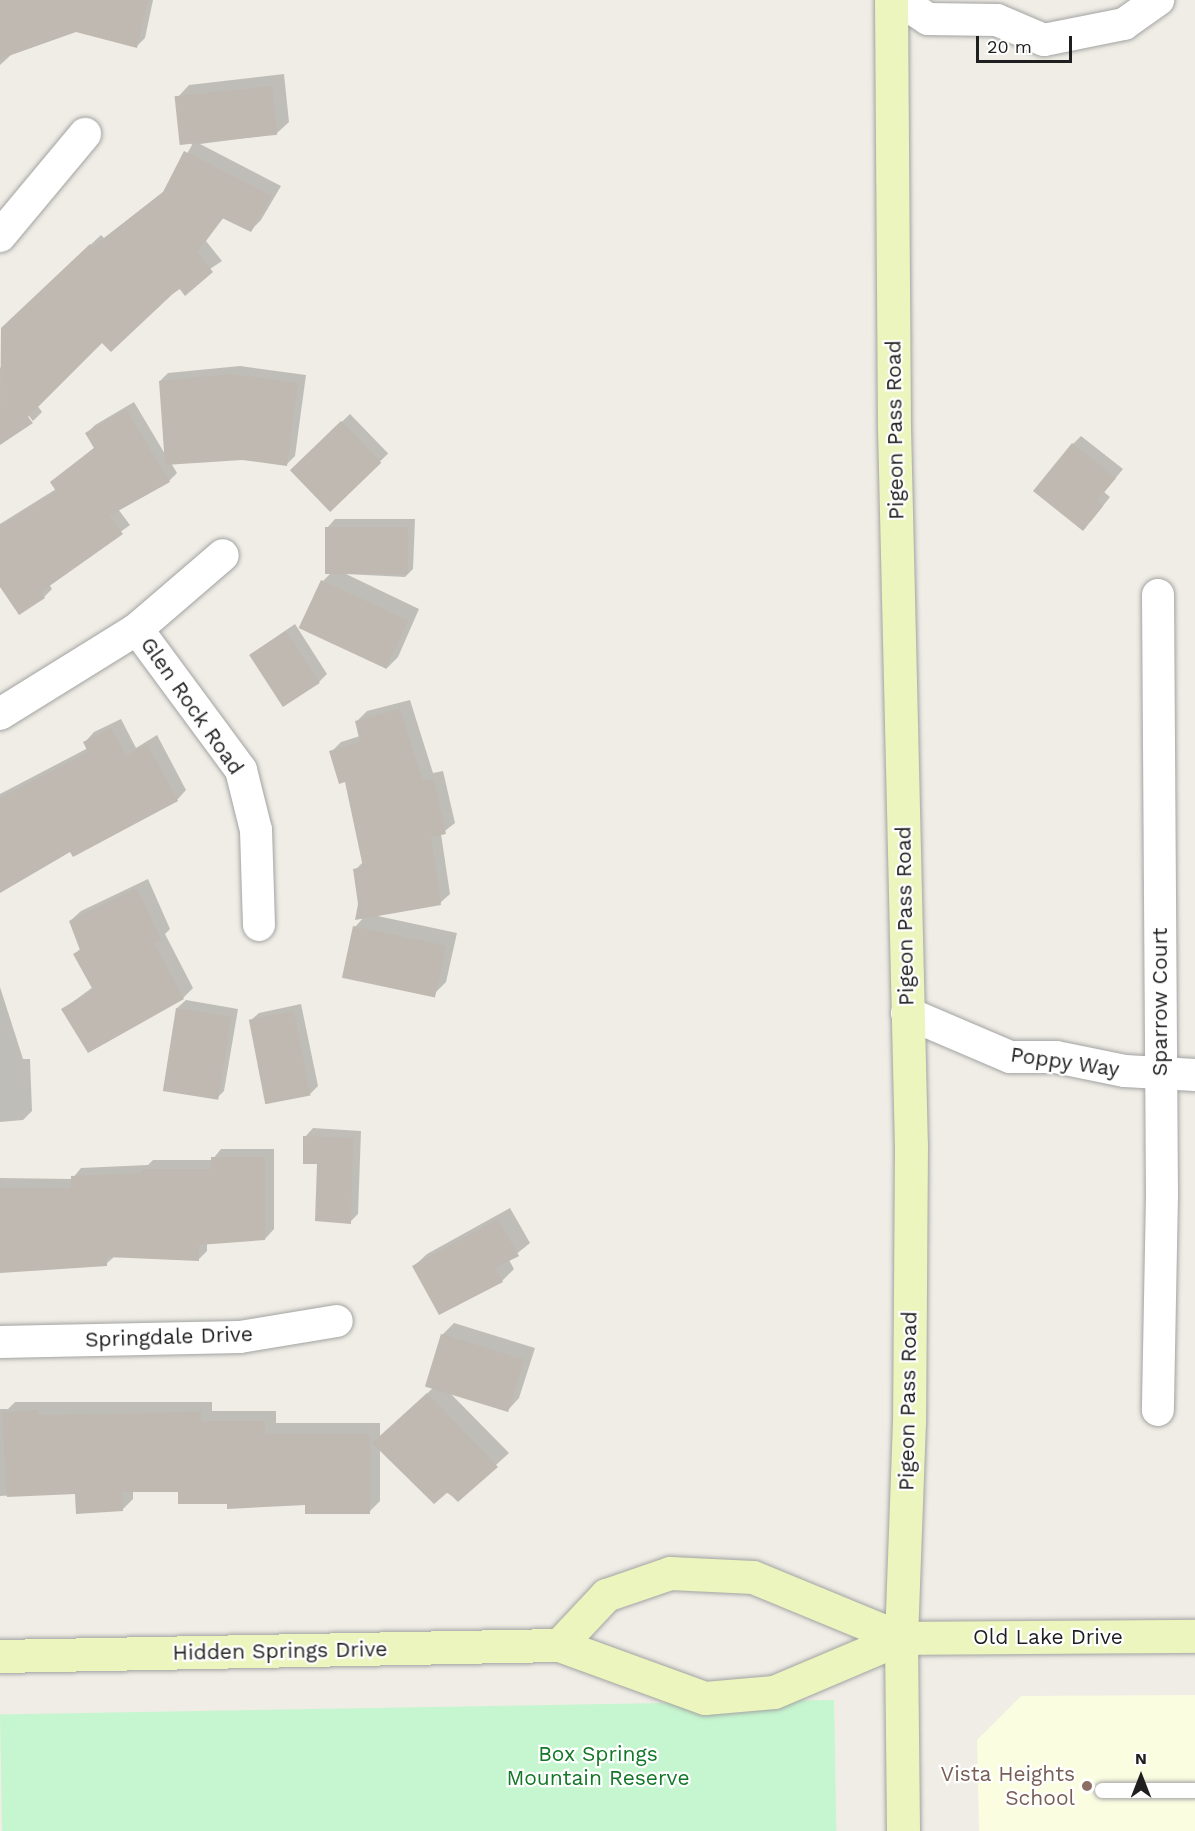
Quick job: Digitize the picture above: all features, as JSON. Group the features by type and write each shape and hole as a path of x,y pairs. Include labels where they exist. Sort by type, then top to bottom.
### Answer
{"main road":[{"name":"Pigeon Pass Road","path":"891,0 894,427 911,1146 909,1421 901,1638 903,1831"},
{"path":"559,1645 606,1595 670,1573 753,1577 901,1638"},
{"name":"Old Lake Drive","path":"901,1638 1195,1636"},
{"name":"Hidden Springs Drive","path":"0,1656 559,1645 705,1698 774,1692 901,1638"}],"street":[{"path":"899,0 928,19 997,20 1044,40 1124,24 1158,0"},
{"path":"0,236 85,134"},
{"path":"0,714 138,629 223,555"},
{"name":"Sparrow Court","path":"1158,595 1161,1073 1158,1410"},
{"name":"Glen Rock Road","path":"138,629 241,770 256,830 259,925"},
{"name":"Poppy Way","path":"907,1013 1010,1058 1056,1058 1091,1066 1195,1075"},
{"name":"Springdale Drive","path":"0,1342 240,1337 337,1321"}],"lane":[{"path":"1102,1790 1195,1790"}],"shaded area":[{"name":"Vista Heights School","path":"1195,1695 1195,1831 979,1831 977,1740 1021,1696"}],"green space":[{"name":"Box Springs Mountain Reserve","path":"834,1700 836,1831 2,1831 0,1715"}],"building":[{"path":"0,0 148,0 137,48 76,32 0,59"},
{"path":"272,86 277,135 180,145 175,96"},
{"path":"184,151 272,196 251,232 222,218 197,252 213,272 185,296 179,288 111,352 102,343 28,417 33,423 0,445 1,328 90,244 93,247 163,192"},
{"path":"231,374 298,383 287,466 242,460 165,465 159,381"},
{"path":"126,409 170,482 109,516 123,534 41,592 45,598 19,615 0,587 0,526 56,491 50,482 94,448 85,433"},
{"path":"341,421 381,463 330,512 290,470"},
{"path":"1072,443 1116,478 1097,501 1103,506 1083,531 1033,491"},
{"path":"325,527 408,527 408,574 325,574"},
{"path":"321,580 408,621 386,669 299,628"},
{"path":"286,631 320,683 283,707 249,655"},
{"path":"400,709 423,781 434,779 446,834 431,837 441,905 355,920 358,904 353,869 363,867 345,782 339,784 329,751 360,742 355,721"},
{"path":"111,728 126,756 147,744 178,801 73,857 70,852 0,893 0,798 88,752 83,742"},
{"path":"137,888 161,940 154,943 184,999 88,1053 61,1009 93,990 73,954 80,950 69,921"},
{"path":"353,926 446,946 435,998 342,978"},
{"path":"176,1008 231,1017 218,1100 163,1091"},
{"path":"294,1011 310,1095 265,1104 249,1020"},
{"path":"303,1136 353,1138 351,1224 315,1221 317,1164 303,1164"},
{"path":"211,1157 265,1157 265,1240 199,1245 199,1261 107,1257 107,1266 0,1273 0,1188 71,1188 71,1176 142,1173 142,1169 211,1169"},
{"path":"498,1219 519,1256 495,1268 503,1282 439,1315 412,1266"},
{"path":"441,1334 524,1359 508,1412 425,1387"},
{"path":"427,1393 498,1467 458,1502 448,1492 434,1504 372,1443"},
{"path":"38,1410 38,1415 201,1412 201,1421 265,1421 265,1434 370,1434 370,1514 305,1514 305,1505 227,1509 227,1504 178,1504 178,1492 122,1492 123,1511 76,1514 75,1494 7,1497 2,1412"}],"place":[{"name":"Vista Heights School","path":"1087,1786"}]}
